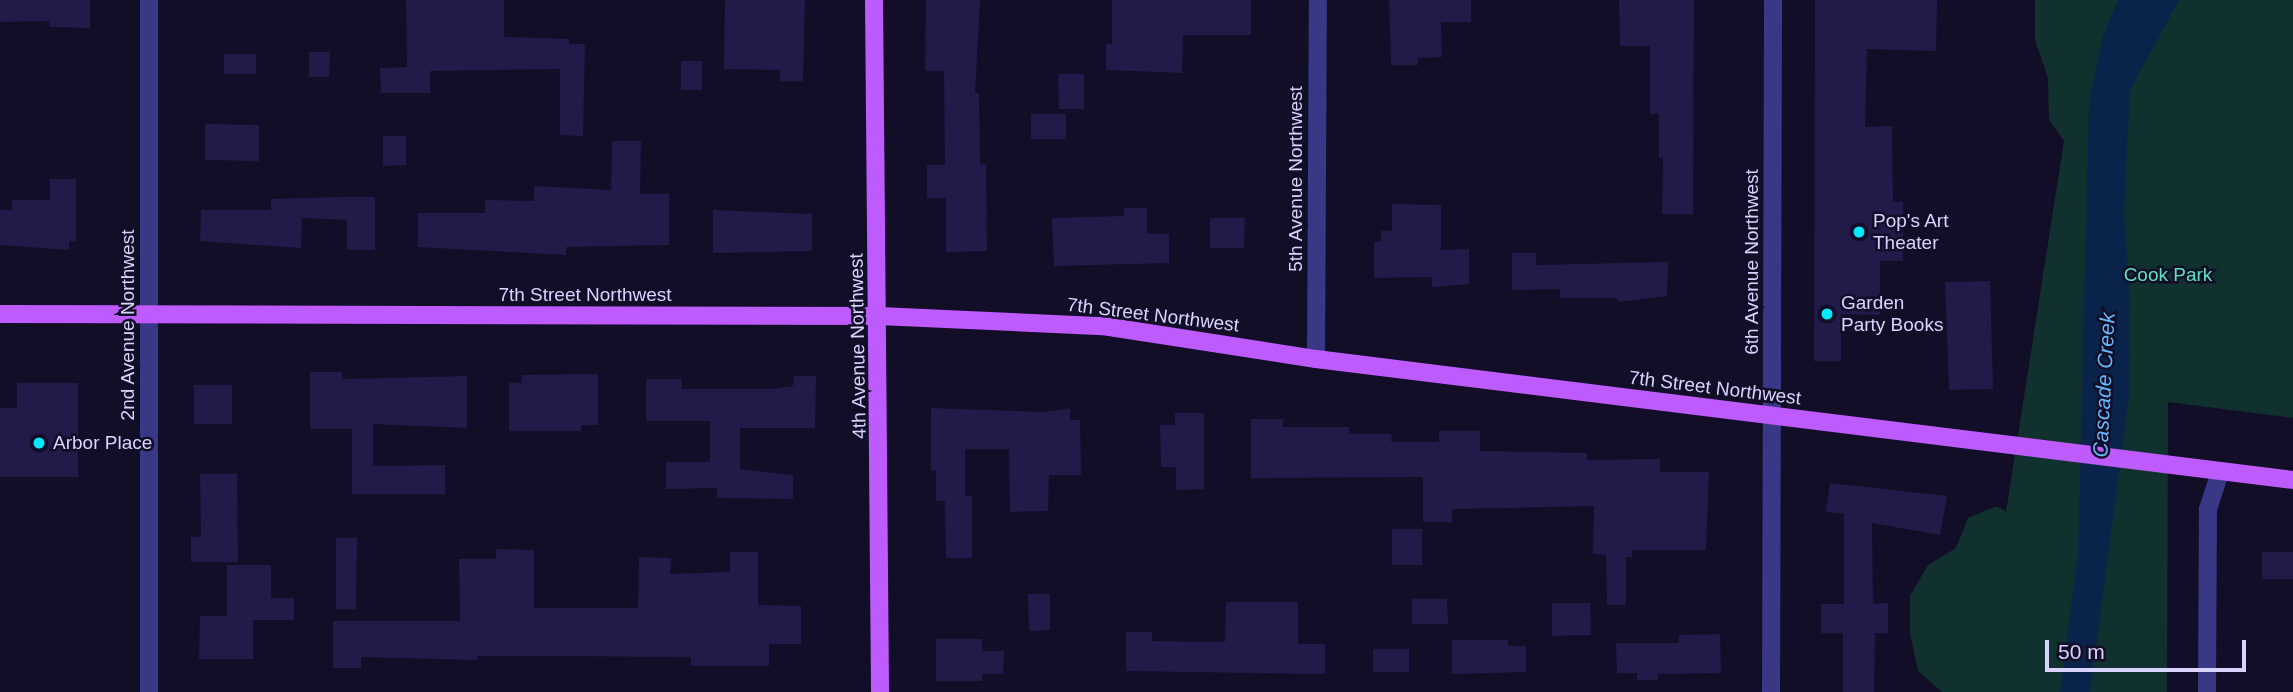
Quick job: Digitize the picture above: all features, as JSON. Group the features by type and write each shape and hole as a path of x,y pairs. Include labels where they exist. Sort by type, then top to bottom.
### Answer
{"main road":[{"name":"4th Avenue Northwest","path":"874,0 879,316 880,692"},
{"name":"7th Street Northwest","path":"0,314 879,316 1103,326 1316,359 2293,480"}],"street":[{"name":"2nd Avenue Northwest","path":"149,0 149,692"},
{"name":"5th Avenue Northwest","path":"1316,359 1318,0"},
{"name":"6th Avenue Northwest","path":"1771,692 1773,0"},
{"path":"2207,692 2208,509 2220,471"}],"green space":[{"name":"Cook Park","path":"2035,0 2293,0 2293,418 2168,402 2167,692 1942,692 1918,671 1910,633 1910,596 1928,565 1956,548 1968,518 1997,506 2006,512 2064,141 2049,120 2048,78 2035,40"}],"water":[{"name":"Cascade Creek","path":"2118,0 2179,0 2130,90 2124,215 2130,297 2129,397 2090,692 2060,692 2078,554 2089,103 2103,36"}],"building":[{"path":"0,0 90,0 90,28 50,27 50,21 0,22"},
{"path":"406,0 504,0 504,37 569,39 569,44 585,44 583,136 560,135 560,69 430,71 430,93 381,93 380,68 407,67"},
{"path":"725,0 805,0 803,81 780,81 780,70 724,69"},
{"path":"926,0 980,0 975,93 979,93 980,165 986,164 987,251 946,252 946,198 927,198 927,165 945,165 944,71 925,71"},
{"path":"1112,0 1251,0 1251,35 1183,35 1182,73 1106,70 1106,44 1112,44"},
{"path":"1389,0 1471,0 1471,22 1441,22 1442,57 1418,58 1418,65 1391,65"},
{"path":"1619,0 1694,0 1693,214 1662,214 1663,158 1659,158 1659,114 1650,114 1650,46 1620,46"},
{"path":"1815,0 1937,0 1936,51 1867,49 1865,127 1892,126 1893,202 1903,202 1903,261 1880,261 1880,315 1841,314 1841,361 1814,361"},
{"path":"309,52 330,52 329,77 309,77"},
{"path":"224,54 256,54 256,74 224,74"},
{"path":"681,61 702,61 702,90 681,90"},
{"path":"1058,74 1084,74 1084,109 1059,109"},
{"path":"1031,114 1066,114 1066,139 1031,139"},
{"path":"205,124 259,125 259,161 205,160"},
{"path":"383,136 406,136 406,165 383,166"},
{"path":"612,141 641,141 640,194 669,194 669,245 566,247 566,255 418,247 418,213 485,213 485,200 534,201 534,186 611,190"},
{"path":"50,179 76,179 76,241 69,241 69,250 0,245 0,210 12,210 12,200 50,200"},
{"path":"375,197 375,250 347,250 347,220 302,218 301,248 200,241 201,210 271,210 271,199"},
{"path":"1392,204 1441,205 1441,250 1469,249 1469,284 1432,287 1432,277 1374,278 1374,242 1381,242 1381,231 1392,231"},
{"path":"1124,208 1147,208 1147,234 1169,234 1169,263 1054,266 1052,218 1124,216"},
{"path":"713,210 812,214 812,251 713,253"},
{"path":"1210,218 1245,218 1244,248 1210,248"},
{"path":"1512,253 1536,253 1536,265 1668,262 1667,296 1617,302 1617,298 1560,298 1560,289 1512,290"},
{"path":"1990,281 1993,389 1949,390 1945,282"},
{"path":"310,372 342,372 342,379 467,376 467,428 373,424 373,466 445,465 445,494 352,494 352,429 310,429"},
{"path":"598,374 598,425 581,425 581,431 509,431 509,383 522,383 522,375"},
{"path":"794,376 816,376 815,428 740,428 740,469 793,475 793,499 717,498 717,488 666,489 666,462 710,462 710,421 646,421 646,379 682,379 682,389 773,389 793,386"},
{"name":"Arbor Place","path":"17,383 78,383 78,477 0,477 0,408 17,408"},
{"path":"194,385 232,385 232,424 194,424"},
{"path":"931,408 1045,412 1070,408 1070,420 1080,420 1081,475 1049,475 1048,511 1010,512 1009,449 965,449 965,496 972,496 972,558 946,558 945,501 936,501 936,470 931,470"},
{"path":"1175,413 1204,413 1204,489 1176,490 1176,467 1161,467 1160,425 1175,425"},
{"path":"1251,419 1283,419 1283,427 1349,427 1349,434 1392,434 1391,442 1439,442 1439,431 1480,431 1480,451 1587,453 1587,460 1660,459 1660,472 1709,472 1706,550 1633,550 1632,557 1626,557 1626,605 1607,605 1606,555 1593,554 1594,506 1452,509 1452,522 1423,522 1423,477 1251,478"},
{"path":"200,474 237,474 238,562 191,562 191,537 201,537"},
{"path":"1830,483 1947,496 1940,535 1872,523 1873,604 1888,603 1888,633 1875,633 1874,692 1843,692 1843,633 1821,633 1821,604 1844,604 1844,514 1826,512"},
{"path":"1392,529 1422,529 1422,565 1392,565"},
{"path":"336,538 357,538 356,609 336,609"},
{"path":"496,549 534,550 534,608 638,608 639,557 671,558 670,574 730,572 730,552 758,552 758,605 801,606 801,644 769,644 769,666 691,666 691,657 477,656 477,660 361,657 361,668 333,668 333,621 460,621 459,559 496,559"},
{"path":"2262,552 2293,552 2293,579 2262,579"},
{"path":"227,565 271,565 271,598 294,598 294,620 253,620 253,659 199,659 200,616 227,616"},
{"path":"1028,594 1050,594 1050,630 1029,631"},
{"path":"1412,599 1447,599 1448,624 1412,624"},
{"path":"1226,602 1298,602 1298,644 1325,644 1325,674 1126,671 1126,632 1152,632 1152,641 1225,642"},
{"path":"1552,603 1590,603 1591,635 1552,636"},
{"path":"1720,634 1721,673 1658,674 1658,680 1637,680 1637,673 1617,673 1616,643 1679,643 1679,635"},
{"path":"936,639 982,639 982,651 1004,651 1003,674 982,674 982,681 936,681"},
{"path":"1452,640 1508,640 1508,646 1526,646 1526,672 1452,674"},
{"path":"1373,649 1409,649 1409,672 1373,672"}],"place":[{"name":"Pop's Art Theater","path":"1859,232"},
{"name":"Garden Party Books","path":"1827,314"},
{"name":"Arbor Place","path":"39,443"}]}
